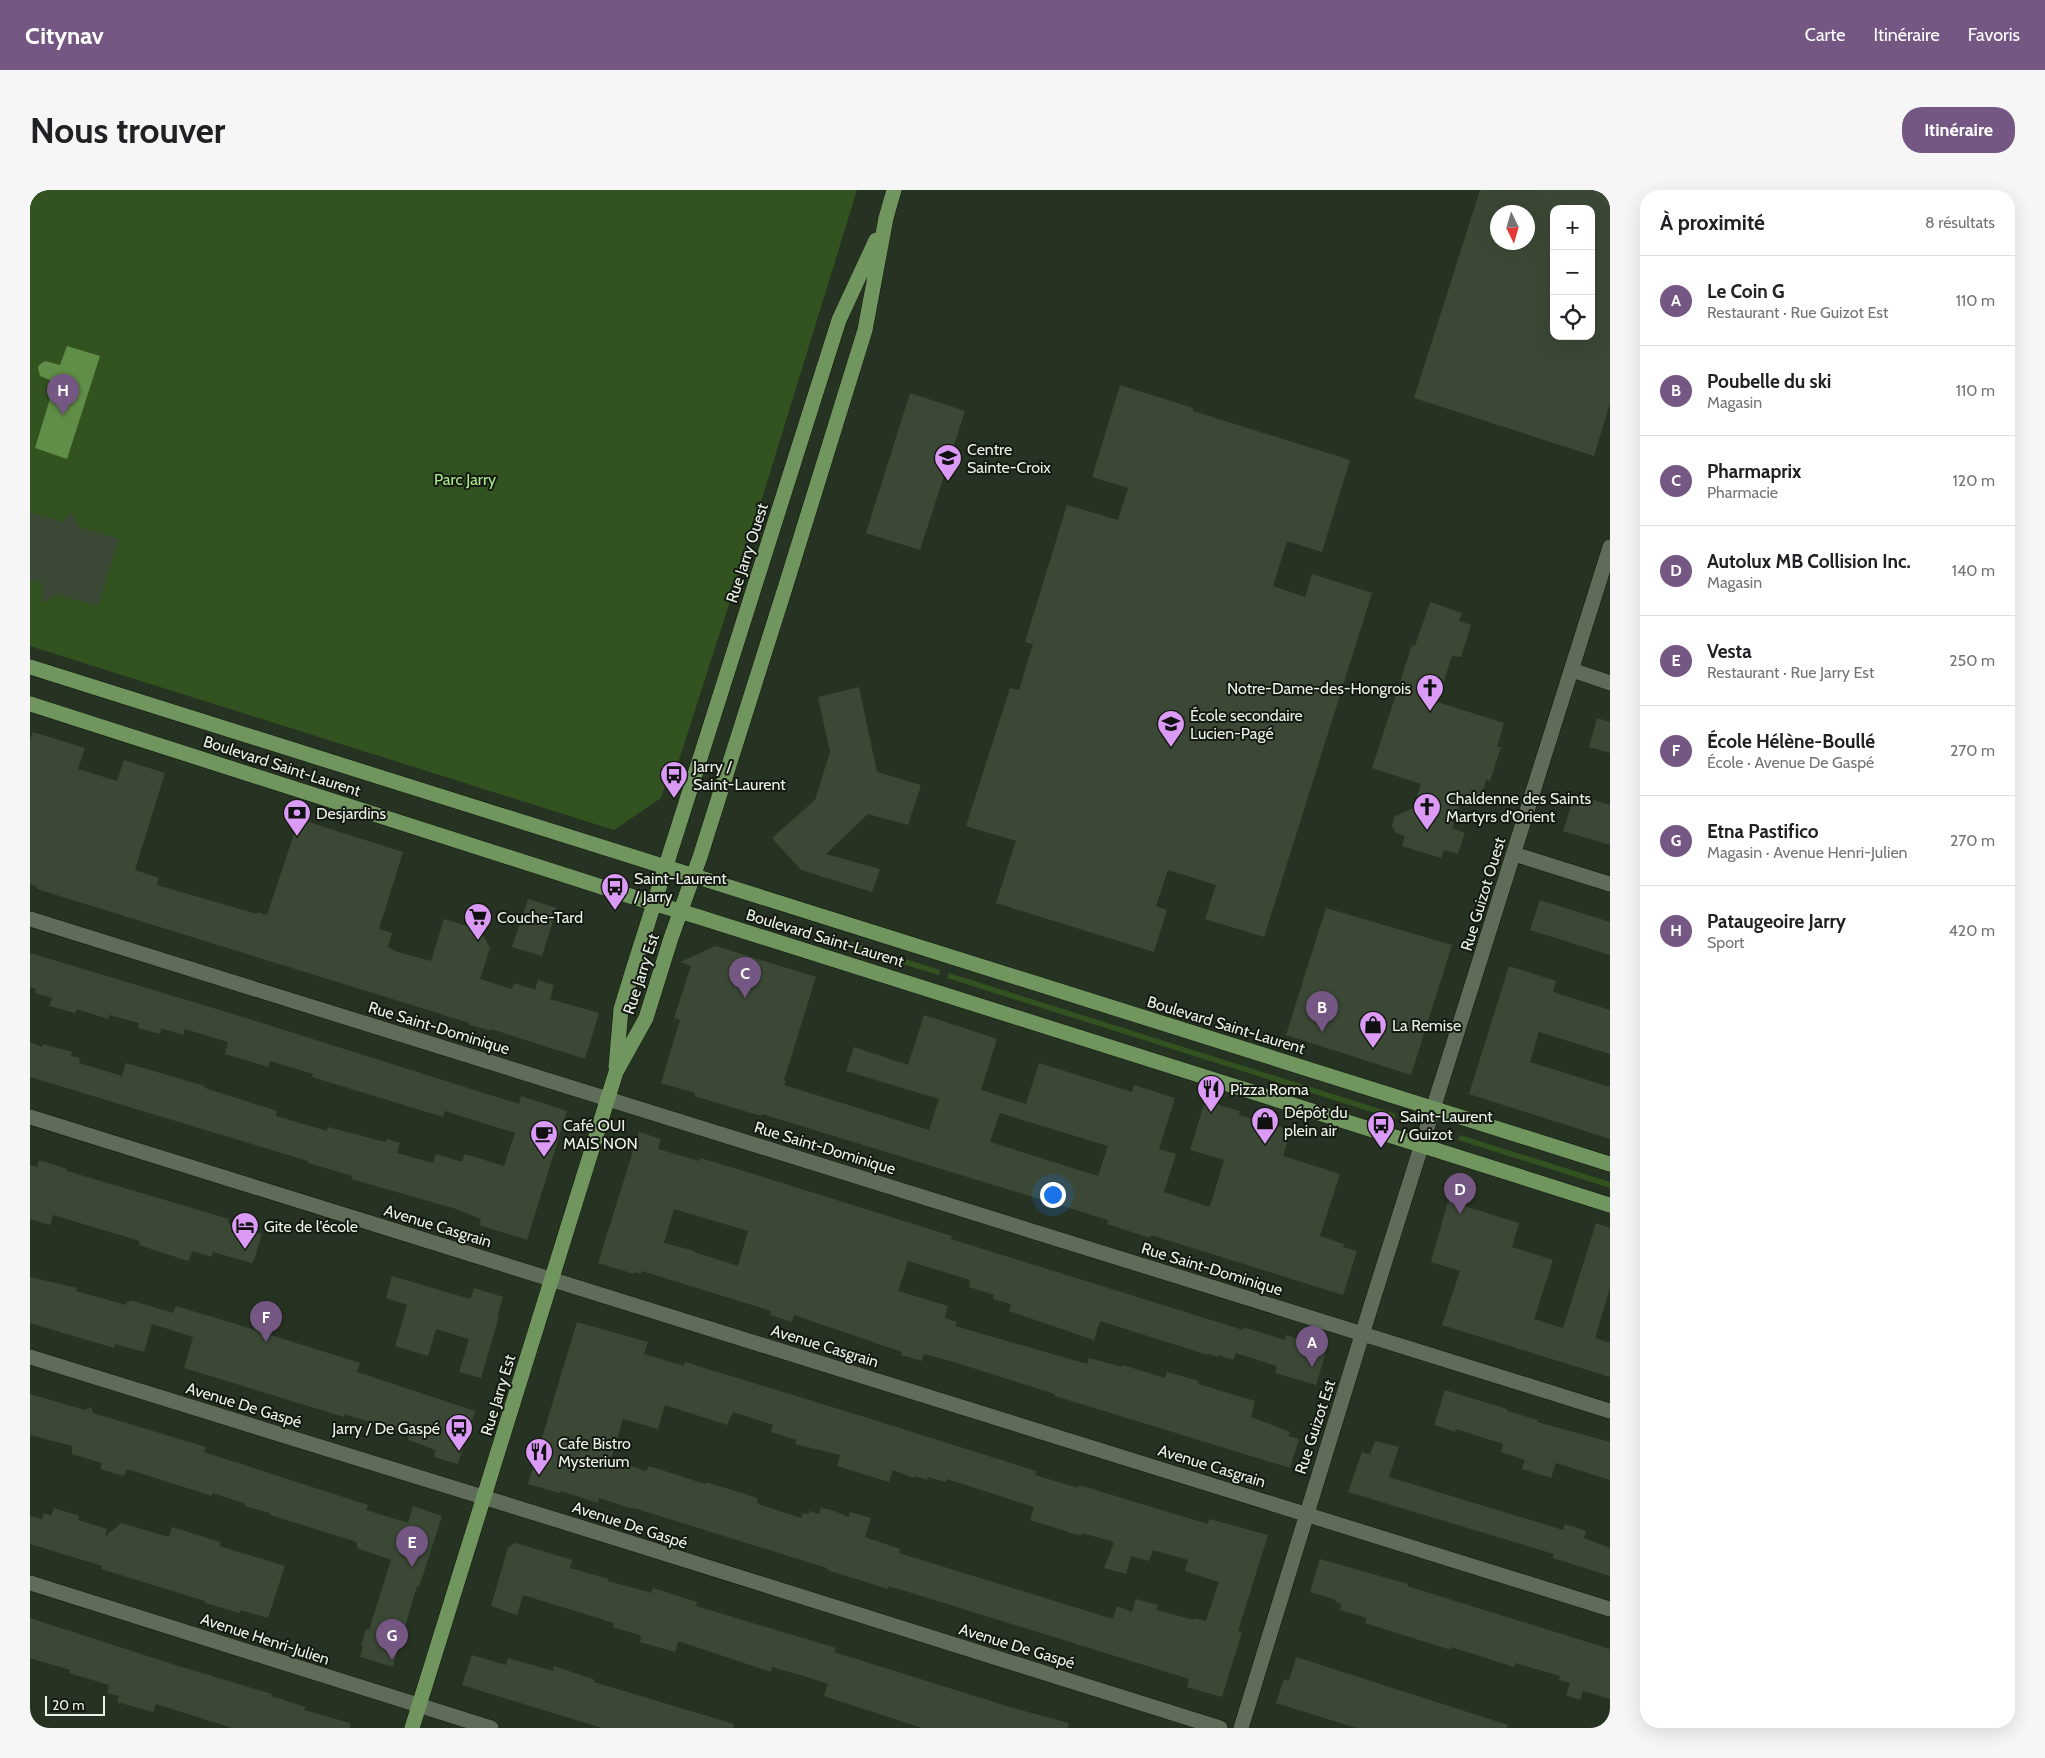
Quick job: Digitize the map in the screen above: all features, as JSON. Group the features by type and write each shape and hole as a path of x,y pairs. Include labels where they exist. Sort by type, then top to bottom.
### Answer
{"main road":[{"name":"Rue Jarry Ouest","path":"680,911 694,876 865,330 886,218 894,190"},
{"name":"Rue Jarry Ouest","path":"654,904 839,320 886,218"},
{"name":"Boulevard Saint-Laurent","path":"30,668 1610,1164"},
{"name":"Boulevard Saint-Laurent","path":"30,704 654,904 1610,1205"},
{"name":"Rue Jarry Est","path":"616,1072 621,1009 654,904"},
{"name":"Rue Jarry Est","path":"412,1728 616,1072 646,1018 680,911"}],"street":[{"name":"Rue Guizot Ouest","path":"1434,1108 1610,546"},
{"path":"1572,670 1610,682"},
{"path":"1514,854 1610,884"},
{"name":"Rue Saint-Dominique","path":"30,919 1610,1411"},
{"name":"Rue Guizot Est","path":"1241,1728 1362,1334 1434,1108"},
{"name":"Avenue Casgrain","path":"30,1117 1610,1608"},
{"name":"Avenue De Gaspé","path":"30,1357 1220,1728"},
{"name":"Avenue Henri-Julien","path":"30,1583 490,1728"}],"green space":[{"name":"Parc Jarry","path":"30,190 857,190 740,570 670,788 665,786 661,798 614,830 30,646"},
{"path":"838,938 940,970 939,975 836,944"},
{"path":"949,973 1396,1114 1394,1119 947,978"},
{"path":"1460,1135 1610,1182 1610,1188 1458,1140"}],"shaded area":[{"path":"67,346 100,356 67,459 35,448 55,382 40,376 38,368 45,361 60,365"}],"building":[{"path":"1480,190 1610,190 1610,403 1594,456 1414,398"},
{"name":"École secondaire Lucien-Pagé","path":"1120,385 1193,408 1193,411 1350,460 1322,552 1287,541 1273,586 1305,597 1312,574 1372,593 1264,937 1205,919 1216,885 1168,870 1156,906 1167,910 1154,952 996,903 1016,841 966,826 1010,688 1019,690 1033,644 1025,642 1067,505 1118,520 1128,488 1092,477"},
{"path":"910,393 965,411 920,550 866,533"},
{"path":"30,512 63,522 71,512 80,527 119,539 98,606 57,594 43,603 43,583 30,579"},
{"name":"Notre-Dame-des-Hongrois","path":"1430,602 1462,613 1459,621 1471,625 1461,657 1452,656 1437,702 1504,723 1497,747 1501,747 1490,781 1486,780 1479,803 1462,797 1452,828 1465,833 1458,854 1444,850 1441,858 1402,846 1405,836 1396,833 1392,826 1394,817 1413,808 1421,784 1372,768 1412,645 1415,646"},
{"path":"859,687 877,772 921,785 908,825 868,814 826,854 880,869 872,892 801,870 772,838 815,800 830,752 818,697"},
{"path":"1597,718 1610,722 1610,753 1589,747"},
{"path":"33,732 85,748 78,769 117,781 124,760 165,773 135,870 159,878 157,885 257,914 257,912 267,915 299,819 403,852 379,929 392,933 388,947 397,952 431,961 444,919 480,930 490,948 480,979 512,989 514,983 535,990 538,980 554,985 550,999 599,1013 585,1059 491,1029 491,1031 469,1025 469,1023 428,1010 37,889 37,887 30,884 30,740"},
{"path":"1575,794 1610,805 1610,845 1563,831"},
{"path":"528,899 557,908 542,956 512,947"},
{"path":"1540,900 1610,922 1610,955 1530,930"},
{"path":"1326,908 1452,945 1411,1075 1286,1035"},
{"path":"716,946 816,977 784,1085 929,1130 939,1099 846,1071 854,1047 908,1065 924,1015 997,1039 981,1090 1026,1104 1039,1063 1132,1092 1134,1085 1175,1098 1159,1149 1176,1154 1164,1192 1210,1207 1224,1160 1190,1150 1205,1101 1240,1111 1239,1115 1291,1130 1283,1156 1340,1174 1320,1236 1344,1244 1343,1247 1357,1251 1343,1295 1151,1235 1150,1238 1107,1224 1108,1220 762,1114 761,1116 694,1096 695,1093 661,1083 680,1020 674,1018 691,966 680,962","holes":["1000,1113 1108,1146 1098,1176 990,1142"]},
{"path":"30,953 233,1014 519,1104 521,1096 567,1111 527,1240 479,1225 481,1219 456,1209 351,1179 352,1176 308,1163 308,1161 30,1077 30,1042 42,1047 43,1044 72,1052 71,1056 80,1058 79,1063 122,1076 126,1063 205,1086 205,1088 277,1111 276,1116 327,1131 328,1127 385,1142 387,1139 400,1143 397,1153 433,1163 436,1154 462,1162 465,1154 504,1166 515,1133 445,1111 443,1117 312,1077 313,1074 270,1061 268,1067 225,1054 228,1042 185,1029 183,1035 161,1028 160,1034 138,1028 139,1023 109,1015 108,1019 77,1009 75,1013 49,1006 52,998 35,993 36,989 30,987"},
{"path":"1509,966 1556,981 1553,992 1610,1010 1610,1054 1539,1032 1530,1062 1610,1087 1610,1139 1469,1094"},
{"path":"639,1132 661,1139 658,1149 699,1161 700,1158 734,1168 952,1236 951,1239 1243,1330 1243,1327 1285,1340 1286,1335 1327,1348 1316,1385 1275,1373 1277,1366 1236,1353 1233,1360 1218,1355 1218,1357 1208,1355 1100,1321 1094,1340 1009,1311 1011,1304 993,1299 994,1295 969,1287 970,1280 908,1261 898,1291 948,1306 945,1318 957,1322 955,1326 1087,1364 1089,1358 1122,1367 1123,1365 1165,1378 1167,1372 1199,1381 1198,1384 1255,1401 1251,1417 1290,1432 1288,1436 1299,1439 1290,1468 1055,1396 1055,1394 947,1360 924,1354 922,1361 901,1355 902,1352 794,1315 792,1322 770,1315 771,1311 642,1271 641,1274 634,1272 634,1274 598,1263","holes":["674,1209 748,1231 738,1266 695,1251 664,1243"]},
{"path":"39,1160 67,1169 67,1171 229,1219 228,1223 262,1234 254,1260 252,1263 213,1252 212,1257 193,1251 188,1261 139,1245 140,1241 53,1215 50,1225 30,1219 30,1165 37,1167"},
{"path":"1448,1201 1519,1223 1512,1247 1553,1260 1534,1319 1563,1328 1596,1223 1610,1228 1610,1287 1595,1338 1610,1343 1610,1377 1442,1325 1460,1271 1431,1262"},
{"path":"392,1276 470,1299 474,1288 503,1297 481,1378 459,1372 469,1339 436,1329 428,1356 395,1346 407,1305 386,1298"},
{"path":"30,1277 77,1288 76,1291 126,1305 130,1300 173,1313 176,1306 360,1363 357,1372 475,1411 458,1464 434,1457 436,1450 408,1440 409,1435 345,1414 344,1417 184,1368 193,1337 152,1324 144,1352 115,1344 114,1348 30,1323"},
{"path":"577,1322 648,1342 644,1354 684,1366 685,1362 871,1419 1036,1471 1035,1475 1078,1488 1079,1485 1208,1524 1209,1519 1268,1535 1238,1631 1242,1632 1222,1697 1187,1687 1189,1679 889,1586 888,1589 827,1570 827,1568 599,1498 598,1503 561,1491 560,1493 528,1484","holes":["665,1405 727,1425 733,1412 773,1425 771,1432 796,1440 795,1444 840,1455 837,1466 889,1482 893,1470 914,1478 915,1476 927,1480 928,1477 946,1482 947,1479 1034,1507 1030,1520 1081,1536 1082,1533 1114,1542 1104,1568 1126,1574 1131,1556 1149,1561 1153,1550 1188,1560 1185,1571 1219,1582 1206,1621 1195,1618 1194,1620 1156,1610 1158,1605 1136,1599 1132,1612 1117,1606 1113,1619 899,1553 900,1549 865,1537 871,1518 850,1512 848,1517 832,1510 821,1508 819,1514 809,1511 808,1514 803,1513 801,1518 758,1504 757,1498 742,1493 706,1482 705,1484 649,1466 646,1471 611,1459 623,1419 658,1429"]},
{"path":"1445,1390 1507,1409 1507,1411 1538,1420 1537,1422 1610,1442 1610,1480 1556,1463 1551,1478 1522,1469 1525,1460 1501,1452 1503,1444 1456,1429 1455,1432 1434,1425"},
{"path":"30,1394 85,1410 91,1407 93,1413 206,1447 204,1452 368,1505 366,1510 408,1523 413,1506 442,1516 419,1587 417,1586 393,1667 360,1657 366,1629 369,1630 391,1560 357,1548 357,1542 270,1515 270,1513 245,1506 246,1504 213,1493 212,1496 127,1469 124,1476 100,1469 102,1463 72,1454 72,1446 30,1435"},
{"path":"1375,1441 1399,1447 1389,1477 1563,1530 1565,1524 1586,1531 1584,1538 1610,1548 1610,1576 1553,1558 1554,1554 1348,1492 1362,1452 1370,1455"},
{"path":"54,1508 79,1516 78,1520 107,1529 105,1537 121,1523 169,1537 172,1527 220,1542 219,1546 285,1566 268,1618 241,1610 240,1613 205,1603 205,1601 101,1569 102,1566 30,1544 30,1516 42,1519 44,1513 51,1516"},
{"path":"516,1543 572,1560 570,1568 609,1579 608,1581 652,1593 653,1588 697,1602 696,1606 836,1648 834,1652 1010,1707 1069,1723 1068,1728 922,1728 824,1696 828,1684 807,1677 772,1667 771,1672 678,1641 675,1652 640,1642 641,1637 639,1635 613,1627 614,1623 523,1595 517,1615 491,1606 508,1547"},
{"path":"1320,1559 1408,1584 1407,1586 1610,1649 1610,1699 1583,1691 1580,1700 1566,1695 1570,1683 1559,1680 1560,1676 1515,1663 1514,1667 1451,1647 1451,1650 1365,1623 1367,1618 1340,1610 1341,1604 1335,1602 1336,1600 1310,1592"},
{"path":"30,1618 272,1694 271,1696 306,1707 304,1710 350,1723 350,1728 232,1728 156,1704 153,1712 117,1702 119,1696 107,1693 109,1685 69,1673 70,1670 30,1658"},
{"path":"472,1655 506,1665 508,1658 553,1671 554,1666 595,1680 594,1682 734,1724 733,1728 602,1728 462,1685"},
{"path":"1296,1657 1508,1725 1507,1728 1356,1728 1276,1703 1284,1679 1289,1681"}],"place":[{"name":"Pataugeoire Jarry","path":"63,415"},
{"name":"Centre Sainte-Croix","path":"948,482"},
{"name":"Notre-Dame-des-Hongrois","path":"1430,712"},
{"name":"École secondaire Lucien-Pagé","path":"1171,748"},
{"name":"Jarry / Saint-Laurent","path":"674,799"},
{"name":"Chaldenne des Saints Martyrs d'Orient","path":"1427,831"},
{"name":"Desjardins","path":"297,837"},
{"name":"Saint-Laurent / Jarry","path":"615,911"},
{"name":"Couche-Tard","path":"478,941"},
{"name":"Pharmaprix","path":"745,998"},
{"name":"Poubelle du ski","path":"1322,1032"},
{"name":"La Remise","path":"1373,1049"},
{"name":"Pizza Roma","path":"1211,1113"},
{"name":"Dépôt du plein air","path":"1265,1145"},
{"name":"Saint-Laurent / Guizot","path":"1381,1149"},
{"name":"Café OUI MAIS NON","path":"544,1158"},
{"name":"Autolux MB Collision Inc.","path":"1460,1214"},
{"name":"Gite de l'école","path":"245,1250"},
{"name":"École Hélène-Boullé","path":"266,1342"},
{"name":"Le Coin G","path":"1312,1367"},
{"name":"Jarry / De Gaspé","path":"459,1452"},
{"name":"Cafe Bistro Mysterium","path":"539,1476"},
{"name":"Vesta","path":"412,1567"},
{"name":"Etna Pastifico","path":"392,1660"}]}
